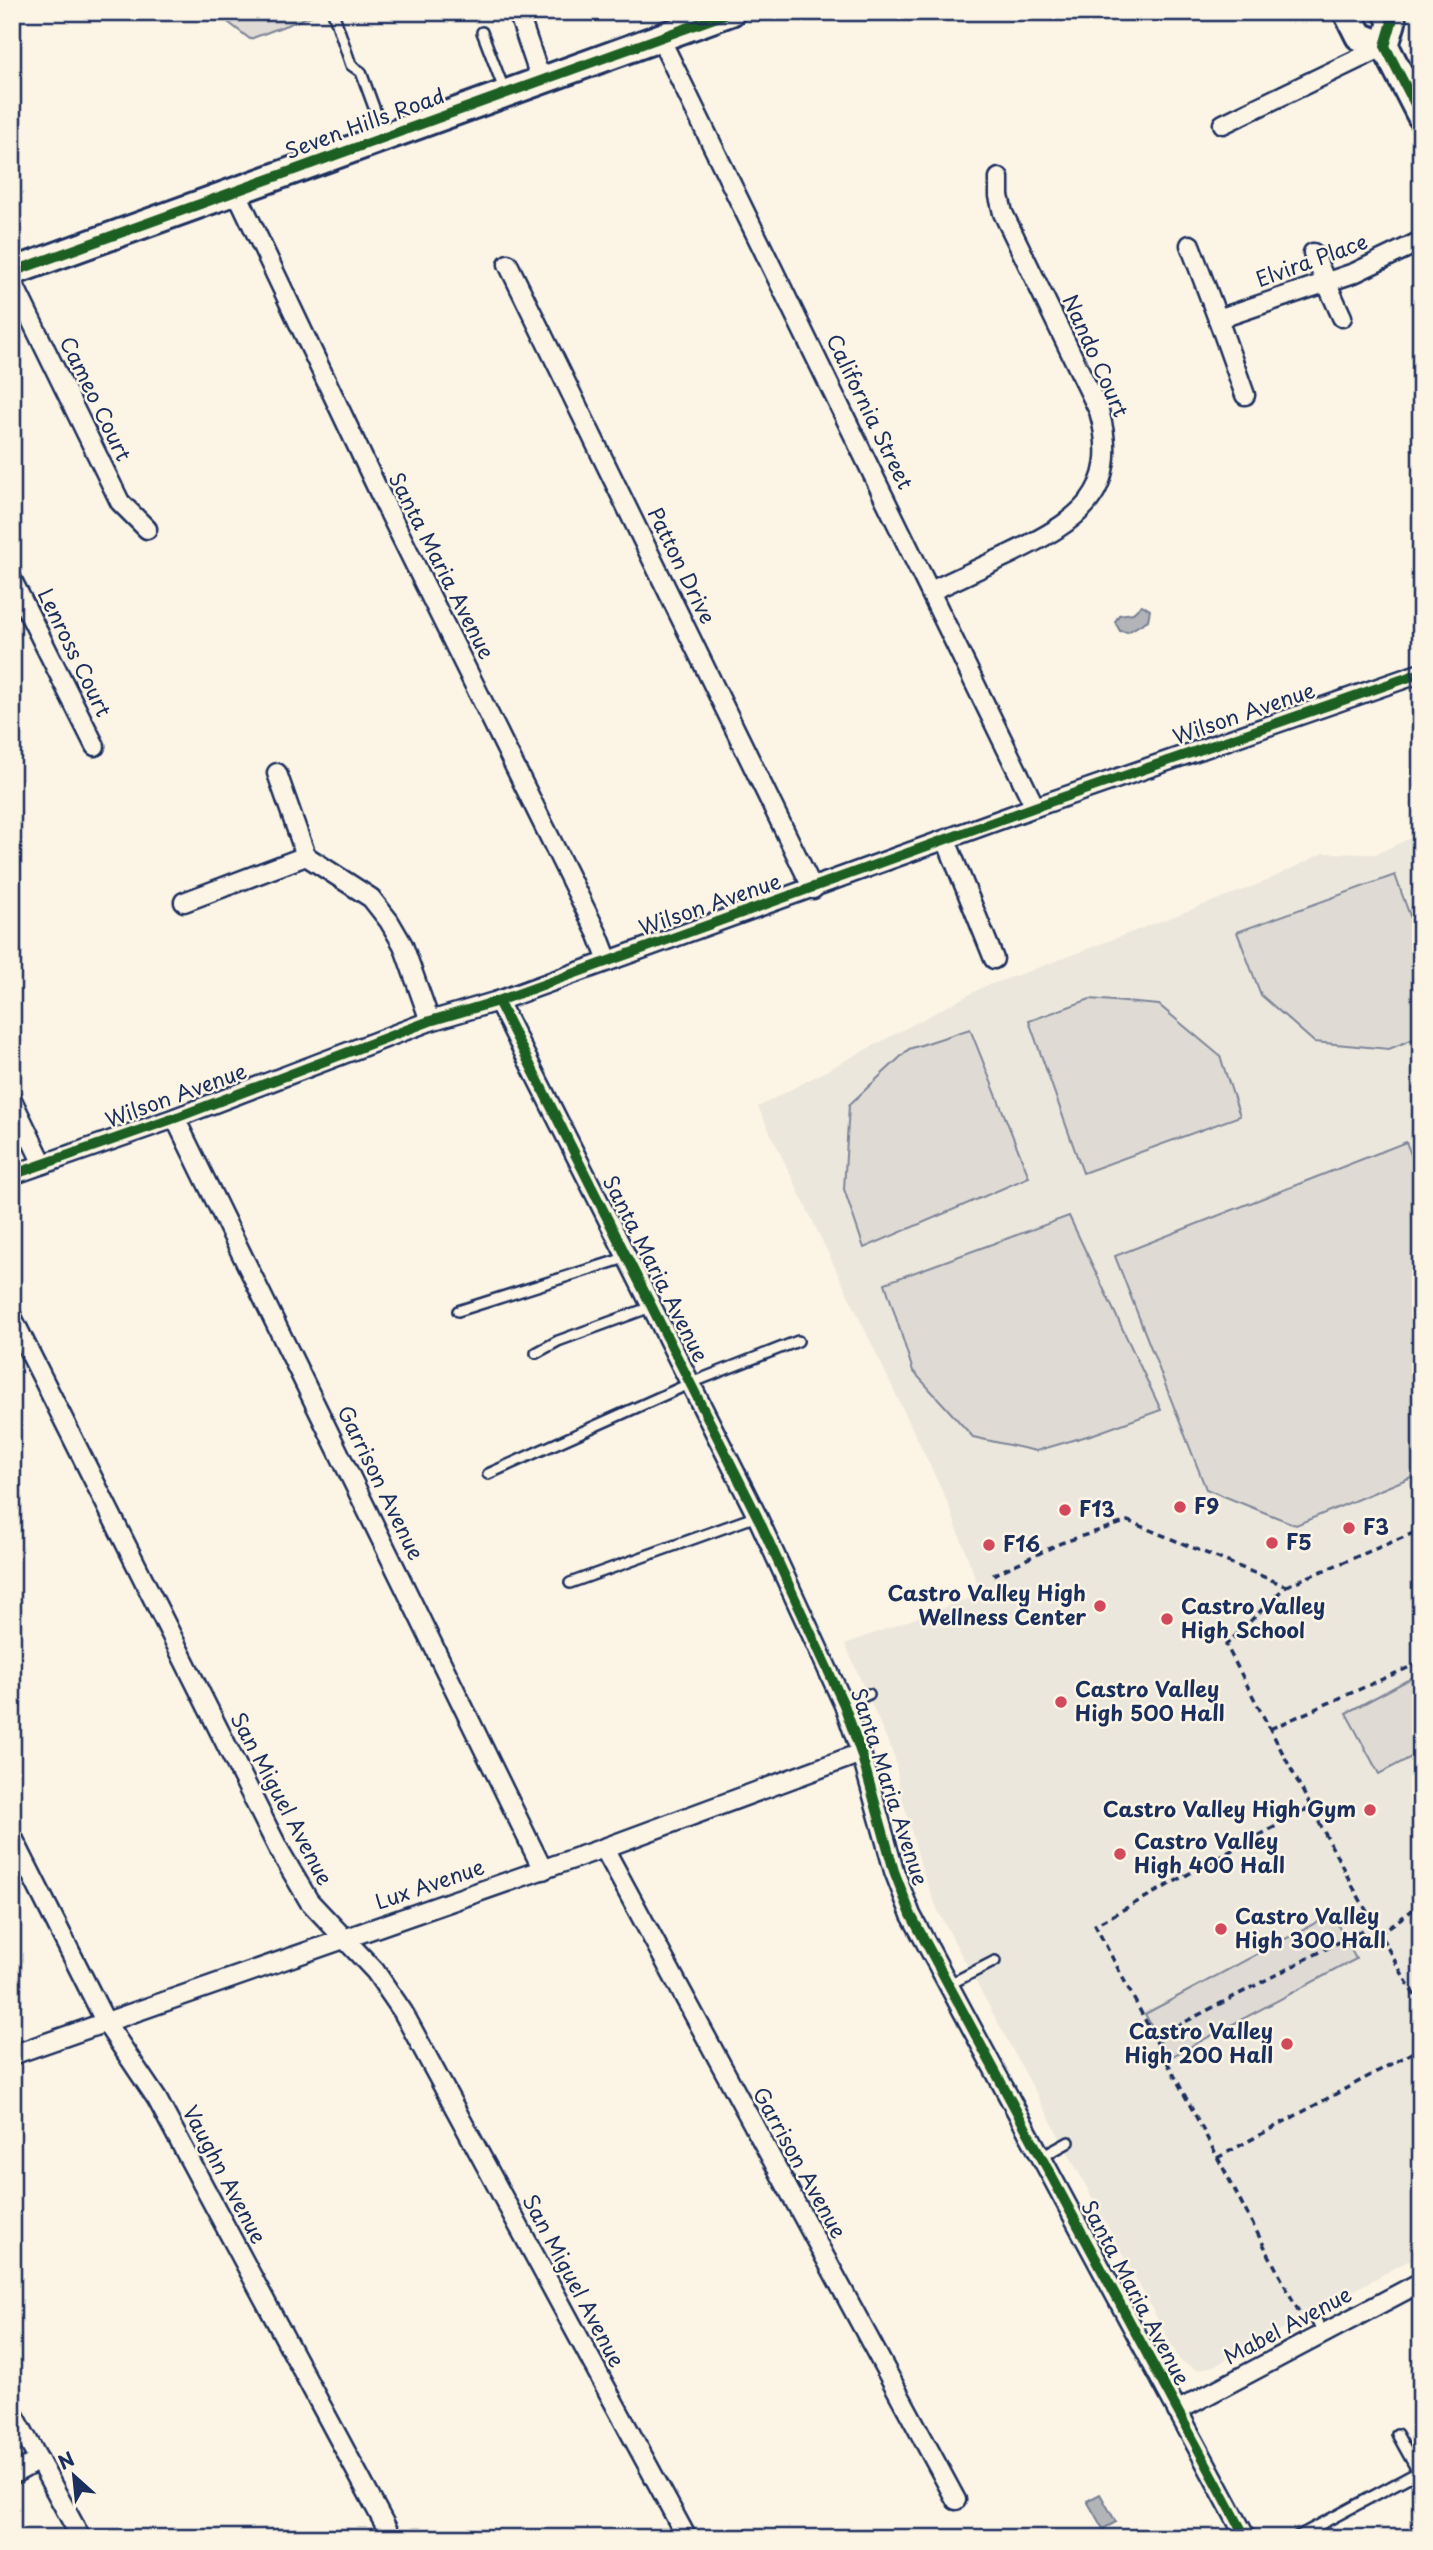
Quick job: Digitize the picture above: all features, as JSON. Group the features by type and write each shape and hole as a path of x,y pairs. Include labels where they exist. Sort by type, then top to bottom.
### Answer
{"street":[{"path":"518,12 541,80"},
{"name":"Seven Hills Road","path":"12,272 731,12"},
{"path":"1347,12 1359,36 1385,46 1421,116"},
{"path":"1223,124 1385,46 1392,22 1387,12"},
{"name":"California Street","path":"660,38 1035,807"},
{"name":"Nando Court","path":"931,591 1023,548 1071,521 1085,508 1095,493 1105,462 1106,445 1099,411 1003,213 999,178"},
{"name":"Santa Maria Avenue","path":"236,191 379,492 592,922 608,961"},
{"name":"Elvira Place","path":"1218,319 1354,273 1421,241"},
{"path":"1190,245 1245,396"},
{"path":"1313,253 1342,317"},
{"name":"Patton Drive","path":"508,264 813,889"},
{"name":"Cameo Court","path":"12,281 120,502 147,529"},
{"name":"Lenross Court","path":"12,580 95,747"},
{"name":"Wilson Avenue","path":"12,1175 175,1118 430,1021 498,1000 1035,807 1421,673"},
{"path":"277,773 306,856 371,898 389,921 403,945 430,1021"},
{"path":"946,840 994,959"},
{"path":"184,902 306,856"},
{"name":"Santa Maria Avenue","path":"498,1000 540,1089 596,1193 625,1258 757,1516 844,1705 861,1754 894,1871 911,1914 1246,2538"},
{"path":"12,1100 43,1164"},
{"name":"Garrison Avenue","path":"175,1118 543,1870"},
{"name":"San Miguel Avenue","path":"12,1317 278,1848 309,1902 375,1971 403,2012 687,2538"},
{"name":"Lux Avenue","path":"12,2056 543,1870 861,1754"},
{"name":"Vaughn Avenue","path":"12,1836 106,2023 157,2099 392,2538"},
{"name":"Garrison Avenue","path":"604,1848 956,2500"},
{"name":"Mabel Avenue","path":"1177,2412 1421,2282"},
{"path":"12,2411 81,2538"},
{"path":"12,2475 39,2460"}],"lane":[{"path":"333,12 351,65 361,72 385,137"},
{"path":"482,32 506,93"},
{"path":"458,1311 625,1258"},
{"path":"536,1353 558,1341 651,1307"},
{"path":"488,1474 691,1383 798,1341"},
{"path":"570,1583 757,1516"},
{"path":"844,1705 869,1694"},
{"path":"948,1985 995,1961"},
{"path":"1040,2158 1069,2142"},
{"path":"1313,2314 1318,2336"},
{"path":"1295,2538 1418,2472 1397,2434"}],"path":[{"path":"993,1575 1060,1543 1128,1521 1286,1586"},
{"path":"1421,1530 1286,1586 1226,1645 1379,1934 1421,2007"},
{"path":"1270,1729 1421,1662"},
{"path":"1311,1807 1095,1925 1217,2158 1318,2336"},
{"path":"1379,1934 1421,1904"},
{"path":"1154,2038 1374,1924"},
{"path":"1217,2158 1421,2048"}],"shaded area":[{"path":"215,12 321,12 250,39"},
{"path":"1142,605 1150,610 1148,620 1128,632 1120,631 1115,622 1119,615 1133,613"},
{"name":"Castro Valley High School","path":"1421,833 1421,2254 1214,2366 1197,2370 1180,2361 938,1911 922,1870 899,1786 895,1758 845,1644 981,1594 947,1501 758,1107 985,986 1264,882 1323,853 1376,854"},
{"path":"1395,875 1421,946 1421,1036 1389,1049 1314,1042 1261,995 1237,932"},
{"path":"1090,999 1159,1005 1220,1056 1240,1116 1083,1173 1029,1021"},
{"path":"970,1029 1029,1177 864,1248 844,1189 849,1105 909,1049"},
{"path":"1406,1142 1421,1180 1421,1473 1296,1525 1206,1489 1115,1256"},
{"path":"1069,1216 1161,1410 1036,1451 973,1437 913,1371 885,1283"},
{"path":"1421,1673 1421,1752 1379,1774 1346,1713"},
{"path":"1332,1914 1356,1959 1169,2058 1145,2014"},
{"path":"1100,2494 1116,2522 1103,2529 1087,2501"}],"cycle path":[{"path":"12,272 731,12"},
{"path":"1387,12 1392,22 1385,46 1421,116"},
{"path":"12,1175 175,1118 430,1021 498,1001 1035,807 1421,673"},
{"path":"498,1001 757,1516 844,1705 861,1753 894,1871 911,1915 1246,2538"}],"place":[{"name":"F9","path":"1180,1507"},
{"name":"F13","path":"1065,1510"},
{"name":"F3","path":"1349,1528"},
{"name":"F5","path":"1272,1543"},
{"name":"F16","path":"989,1545"},
{"name":"Castro Valley High Wellness Center","path":"1100,1606"},
{"name":"Castro Valley High School","path":"1167,1619"},
{"name":"Castro Valley High 500 Hall","path":"1061,1702"},
{"name":"Castro Valley High Gym","path":"1370,1810"},
{"name":"Castro Valley High 400 Hall","path":"1120,1854"},
{"name":"Castro Valley High 300 Hall","path":"1221,1929"},
{"name":"Castro Valley High 200 Hall","path":"1287,2044"}]}
